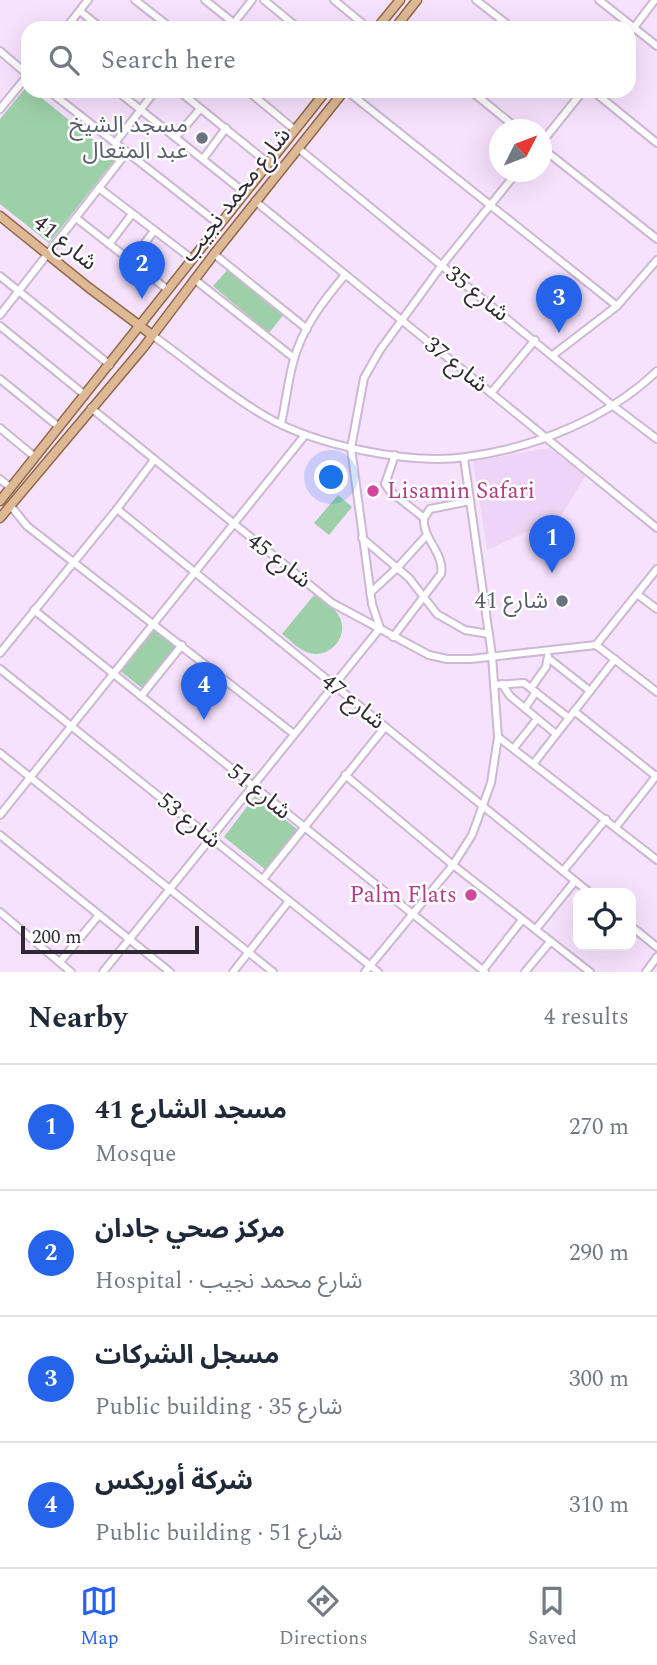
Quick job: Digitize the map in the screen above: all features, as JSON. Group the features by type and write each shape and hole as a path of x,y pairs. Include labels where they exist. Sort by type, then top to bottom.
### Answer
{"main road":[{"path":"383,21 400,0"},
{"path":"400,21 417,0"},
{"name":"شارع محمد نجيب","path":"0,501 319,98"},
{"name":"شارع محمد نجيب","path":"0,518 152,335 255,201 340,98"},
{"name":"شارع 41","path":"0,216 152,335"}],"street":[{"path":"72,21 88,0"},
{"path":"135,0 162,21"},
{"path":"205,0 229,21"},
{"path":"238,21 252,0"},
{"path":"264,0 288,20"},
{"path":"334,0 360,21"},
{"path":"476,0 503,21"},
{"path":"599,0 625,21"},
{"path":"636,25 655,0"},
{"path":"80,11 92,21"},
{"path":"636,30 657,46"},
{"path":"0,51 21,69"},
{"path":"1,107 21,83"},
{"path":"58,98 220,225"},
{"path":"126,98 244,193"},
{"path":"115,143 149,98"},
{"path":"188,98 268,163"},
{"path":"256,98 295,130"},
{"path":"355,98 617,306"},
{"path":"480,98 505,119"},
{"path":"552,129 577,98"},
{"path":"602,98 657,143"},
{"path":"176,138 200,108"},
{"path":"203,159 226,128"},
{"name":"شارع 35","path":"298,148 657,439"},
{"path":"0,315 127,152"},
{"path":"552,157 657,239"},
{"path":"103,972 380,628 370,593 351,448 364,378 372,362 442,265 508,182"},
{"path":"99,188 192,259"},
{"name":"شارع 37","path":"255,201 657,528"},
{"path":"110,243 132,214"},
{"path":"76,218 168,290"},
{"path":"132,260 154,231"},
{"path":"214,254 307,329"},
{"path":"553,355 617,306 657,260"},
{"path":"281,424 294,358 324,300 345,275"},
{"path":"0,276 110,365"},
{"path":"194,279 294,358"},
{"path":"0,327 85,395"},
{"path":"152,335 266,417 304,435 351,448 395,455 464,458 510,449 545,438 612,405 657,371"},
{"path":"491,393 535,340"},
{"path":"0,379 59,427"},
{"name":"شارع 45","path":"90,408 332,603 393,637 437,657 457,660 547,654 596,645"},
{"path":"0,428 35,457"},
{"path":"0,815 304,435"},
{"path":"395,455 385,484 390,491 424,517"},
{"path":"365,972 453,864 472,835 491,783 498,737 498,684 464,458"},
{"path":"0,653 154,460"},
{"path":"0,479 11,488"},
{"path":"393,637 441,574 442,562 426,536 424,517 430,509 470,501"},
{"path":"10,505 27,526 293,734"},
{"name":"شارع 47","path":"117,509 584,888"},
{"path":"370,593 426,536"},
{"path":"362,538 398,567 440,617 465,630 489,634"},
{"path":"657,569 596,645 657,692"},
{"path":"637,594 657,609"},
{"name":"شارع 51","path":"34,610 251,787 484,971"},
{"path":"141,696 182,645"},
{"path":"525,708 546,667 547,654"},
{"path":"547,654 590,691"},
{"path":"534,763 615,659"},
{"name":"شارع 53","path":"0,669 378,972"},
{"path":"498,684 523,682 569,718"},
{"path":"498,684 556,734"},
{"path":"574,711 657,776 616,827"},
{"path":"514,748 537,719"},
{"path":"262,879 385,727"},
{"path":"498,737 657,860"},
{"path":"0,753 273,972"},
{"path":"345,775 590,972"},
{"path":"563,871 606,819"},
{"path":"0,835 170,972"},
{"path":"536,929 575,881"},
{"path":"233,972 289,901"},
{"path":"0,912 71,972"},
{"path":"60,962 99,915"},
{"path":"484,971 522,920"},
{"path":"636,930 657,947"},
{"path":"525,972 550,942"},
{"path":"646,972 657,957"}],"shaded area":[{"path":"549,448 586,475 561,516 487,550 473,461"}],"green space":[{"path":"21,93 21,98 42,98 116,158 49,243 0,204 0,119"},
{"path":"229,268 284,314 269,333 213,286"},
{"path":"338,495 352,507 329,535 314,523"},
{"path":"314,595 334,610 342,624 340,638 336,644 324,653 317,654 302,650 282,634"},
{"path":"153,628 177,647 143,689 119,670"},
{"path":"255,796 297,829 266,870 224,837"}],"place":[{"name":"مسجد الشيخ عبد المتعال","path":"202,138"},
{"name":"مركز صحي جادان","path":"142,299"},
{"name":"مسجل الشركات","path":"559,333"},
{"name":"Lisamin Safari","path":"373,491"},
{"name":"مسجد الشارع 41","path":"552,573"},
{"name":"شارع 41","path":"562,601"},
{"name":"شركة أوريكس","path":"204,720"},
{"name":"Palm Flats","path":"471,895"}]}
